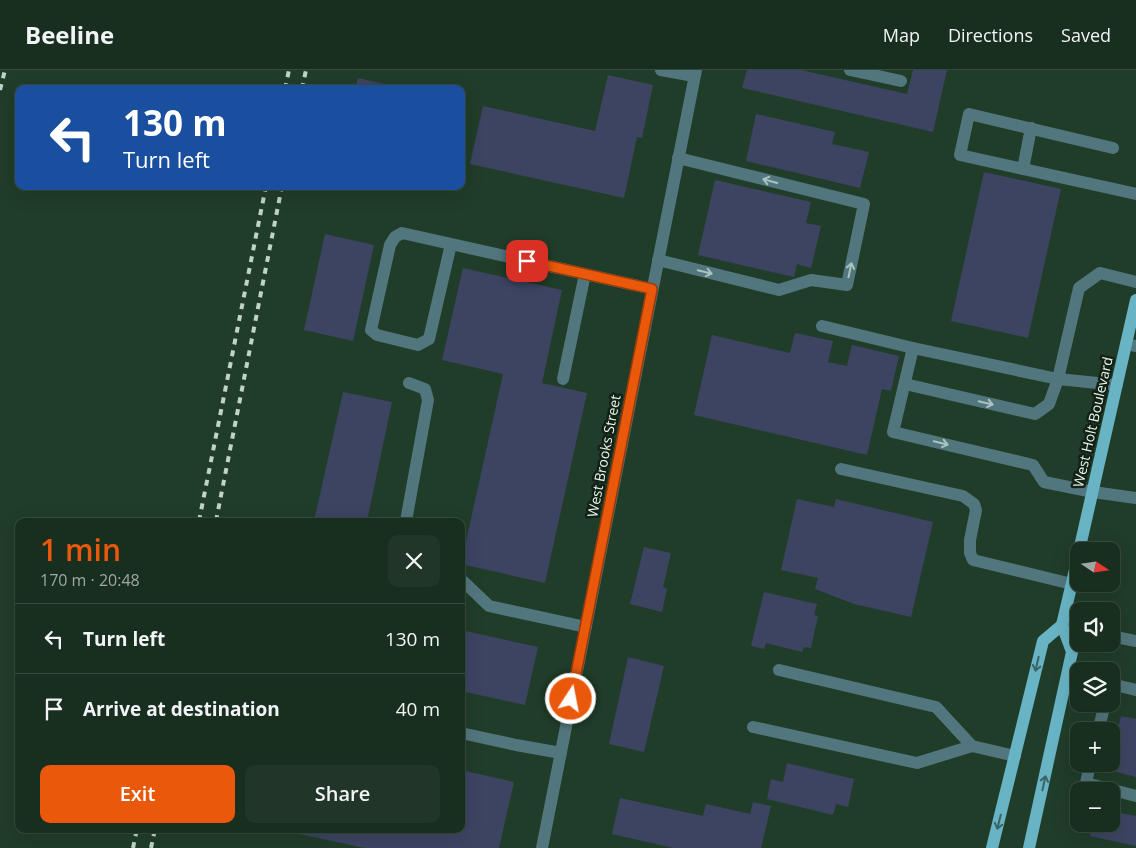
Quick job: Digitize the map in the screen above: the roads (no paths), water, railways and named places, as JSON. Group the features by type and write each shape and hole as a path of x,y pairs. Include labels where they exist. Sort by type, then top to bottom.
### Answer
{"main road":[{"name":"West Holt Boulevard","path":"1081,542 1116,385 1131,345 1136,300"},
{"name":"West Holt Boulevard","path":"1062,625 1070,592"},
{"path":"992,848 1043,641 1062,625 1072,652 1029,848"}],"street":[{"path":"661,70 695,73"},
{"path":"850,70 901,81"},
{"name":"West Brooks Street","path":"542,848 695,73"},
{"path":"1113,148 969,114 960,155 1136,194"},
{"path":"1023,169 1032,128"},
{"path":"658,260 779,290 811,280 847,285 864,204 678,158"},
{"path":"450,244 429,339 418,345 377,335 371,330 390,245 394,237 402,233 652,289"},
{"path":"905,384 1035,414 1049,404 1058,379 1079,288 1100,273 1136,282"},
{"path":"563,379 585,274"},
{"path":"822,326 913,348 1058,379 1116,385"},
{"path":"913,348 894,432 1033,465 1044,482 1136,498"},
{"path":"407,518 428,400 425,389 409,382"},
{"path":"840,469 963,496 974,504 976,510 970,540 970,553 974,560 1070,584"},
{"path":"465,583 489,606 586,627"},
{"path":"1062,625 1070,626"},
{"path":"1120,638 1136,641"},
{"path":"779,670 936,707 972,746"},
{"path":"1120,686 1136,690"},
{"path":"753,727 917,763 972,746 1016,756"},
{"path":"465,734 561,753"},
{"path":"1088,772 1086,783 1136,796"}],"railway":[{"path":"0,90 5,70"},
{"path":"286,85 289,70"},
{"path":"303,85 306,70"},
{"path":"200,518 265,190"},
{"path":"217,518 281,190"},
{"path":"133,848 136,833"},
{"path":"151,848 154,833"}]}
